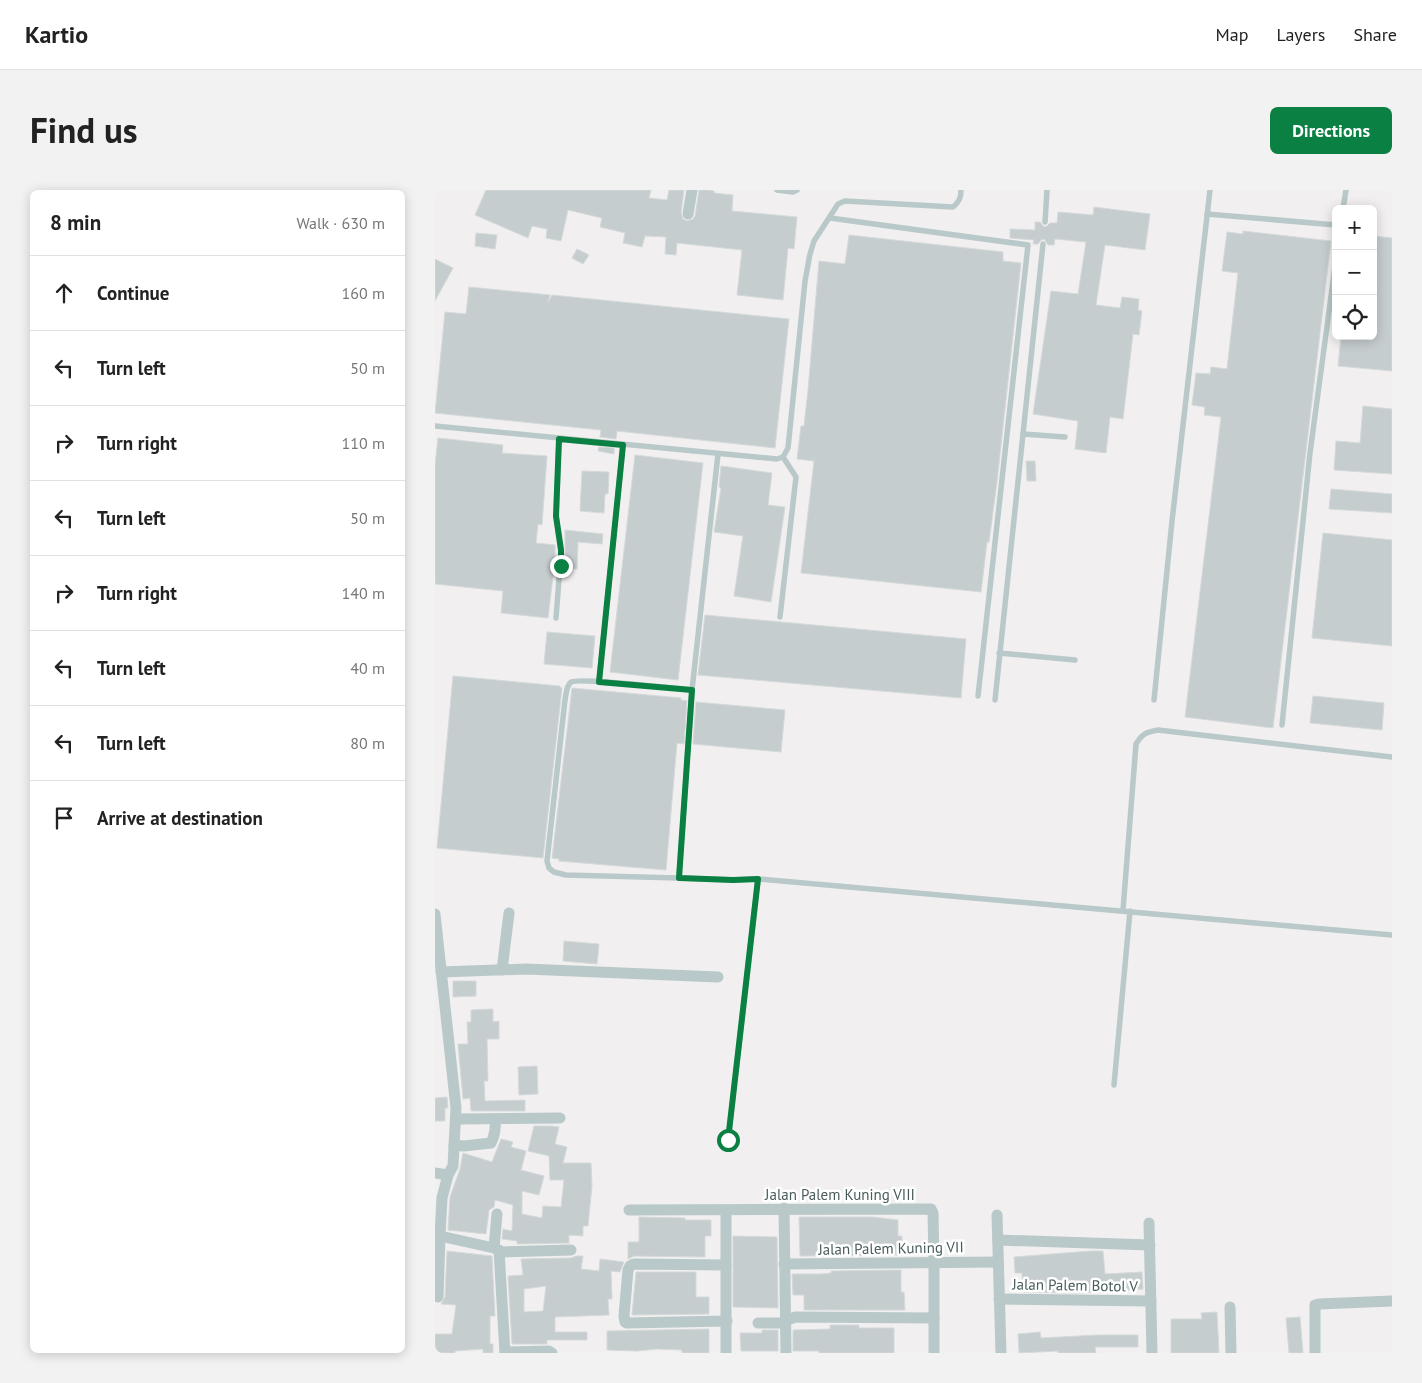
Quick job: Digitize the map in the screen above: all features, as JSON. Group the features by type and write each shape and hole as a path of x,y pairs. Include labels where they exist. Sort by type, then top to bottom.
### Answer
{"street":[{"path":"688,214 692,190"},
{"path":"502,970 509,913"},
{"path":"435,914 441,972 440,1010 456,1119 453,1166 448,1175 442,1198 438,1297"},
{"path":"441,972 526,969 718,977"},
{"path":"456,1119 514,1120 560,1118"},
{"path":"454,1146 491,1143 495,1136 495,1119"},
{"path":"435,1173 448,1175"},
{"path":"784,1208 785,1353"},
{"name":"Jalan Palem Kuning VIII","path":"629,1210 931,1209 933,1213 935,1262"},
{"path":"726,1210 726,1353"},
{"path":"497,1214 497,1250 505,1353 549,1351 552,1353"},
{"path":"997,1215 1001,1353"},
{"path":"1149,1223 1152,1353"},
{"path":"440,1236 497,1250 571,1250"},
{"path":"998,1240 1149,1245"},
{"path":"934,1353 935,1262"},
{"name":"Jalan Palem Kuning VII","path":"784,1264 998,1262"},
{"path":"726,1265 634,1264 628,1270 624,1316 627,1323 727,1321"},
{"name":"Jalan Palem Botol V","path":"999,1298 1151,1300"},
{"path":"1315,1353 1315,1305 1392,1301"},
{"path":"1230,1307 1231,1353"},
{"path":"758,1323 776,1323 795,1317 934,1318"}],"lane":[{"path":"777,190 793,192 797,190"},
{"path":"435,426 718,454 777,459 783,457 788,448 805,281 810,254 814,241 838,204 845,201 953,206 961,197 961,190"},
{"path":"1045,222 1047,190"},
{"path":"1154,700 1173,511 1210,190"},
{"path":"1344,205 1346,190"},
{"path":"1207,214 1332,225"},
{"path":"830,218 1028,245 978,696"},
{"path":"995,700 1043,244"},
{"path":"1282,725 1310,453 1332,289"},
{"path":"1023,434 1065,437"},
{"path":"556,618 561,566 561,550 556,516 559,439"},
{"path":"599,682 623,445"},
{"path":"679,878 692,690 718,454"},
{"path":"780,617 796,477 783,457"},
{"path":"999,654 1075,660"},
{"path":"692,690 599,682 571,682 568,687 547,861 549,868 554,872 577,876 758,879 1123,910 1392,936"},
{"path":"1123,910 1136,744 1140,736 1146,732 1158,730 1392,757"},
{"path":"728,1140 758,879"},
{"path":"1114,1085 1131,911"}],"building":[{"path":"486,190 651,190 649,198 667,200 669,190 684,190 681,213 683,219 687,221 695,216 699,190 707,190 714,191 714,193 733,195 732,211 797,217 794,249 788,248 783,300 737,295 742,250 677,243 676,255 665,254 666,237 645,236 642,247 623,243 625,233 600,227 602,218 568,210 561,241 546,238 547,229 532,226 528,238 475,215"},
{"path":"1094,207 1150,214 1145,250 1105,245 1096,305 1120,308 1122,297 1139,299 1138,310 1142,311 1139,335 1133,334 1123,419 1110,417 1106,453 1075,449 1078,421 1033,414 1051,291 1078,294 1086,242 1055,239 1054,245 1048,245 1044,239 1038,244 1033,244 1034,240 1010,238 1010,229 1035,230 1035,222 1040,222 1044,227 1050,223 1057,223 1058,212 1093,215"},
{"path":"1243,231 1331,241 1273,728 1185,717 1221,417 1204,415 1205,407 1192,405 1196,373 1210,374 1211,367 1227,369 1238,273 1222,271 1227,232 1243,234"},
{"path":"476,233 497,235 495,249 475,246"},
{"path":"849,235 1003,252 1003,261 1021,263 997,482 981,592 801,573 814,461 797,459 801,426 804,426 808,390 819,261 845,264"},
{"path":"1377,236 1392,238 1392,371 1338,366 1341,340 1377,340"},
{"path":"577,249 589,255 583,264 572,258"},
{"path":"435,259 453,268 435,301"},
{"path":"469,287 550,295 548,302 552,295 789,319 775,448 617,431 616,439 600,437 601,430 435,413 445,312 466,314"},
{"path":"1363,406 1392,409 1392,474 1334,470 1336,441 1360,443"},
{"path":"438,438 503,445 502,453 547,456 542,525 538,524 536,543 555,545 555,568 548,618 501,613 503,591 435,584 435,465"},
{"path":"599,447 614,448 614,454 598,451"},
{"path":"635,455 703,463 678,680 610,672"},
{"path":"1026,461 1035,461 1036,481 1027,481"},
{"path":"721,466 772,473 768,505 785,507 771,602 734,596 743,536 714,532 721,488 719,487"},
{"path":"582,471 609,472 608,494 605,494 604,513 580,511"},
{"path":"1331,489 1392,494 1392,513 1329,509"},
{"path":"565,530 603,534 602,544 578,542 577,569 565,569"},
{"path":"1323,533 1392,540 1392,646 1312,638"},
{"path":"705,615 966,639 961,698 698,675"},
{"path":"547,632 595,636 592,668 544,664"},
{"path":"453,676 560,686 562,688 543,858 437,848"},
{"path":"572,688 681,698 681,700 687,701 684,744 677,743 666,870 559,861 559,859 552,858"},
{"path":"1313,696 1384,703 1382,730 1310,723"},
{"path":"696,702 785,710 781,752 693,744"},
{"path":"564,941 599,944 597,964 563,961"},
{"path":"453,981 476,981 476,996 453,997"},
{"path":"493,1009 493,1022 499,1021 499,1039 487,1039 488,1081 484,1081 485,1101 525,1100 525,1111 471,1111 470,1098 463,1099 458,1044 468,1044 467,1022 471,1022 471,1010"},
{"path":"537,1066 538,1094 519,1095 518,1067"},
{"path":"447,1097 448,1108 445,1108 445,1121 435,1121 435,1098"},
{"path":"534,1126 559,1127 555,1144 567,1147 563,1163 591,1163 592,1186 588,1226 583,1226 583,1236 569,1235 569,1243 517,1244 517,1241 502,1239 503,1229 512,1231 513,1205 495,1200 494,1207 489,1210 486,1234 448,1230 450,1197 460,1169 463,1153 492,1162 501,1139 513,1142 511,1147 526,1151 521,1170 544,1176 539,1195 522,1191 522,1214 542,1218 543,1206 561,1207 564,1180 550,1180 549,1156 528,1151"},
{"path":"639,1217 711,1220 711,1236 705,1236 705,1257 634,1256 628,1259 628,1242 639,1242"},
{"path":"799,1217 873,1217 898,1220 898,1236 902,1236 902,1255 800,1256"},
{"path":"733,1236 777,1237 778,1308 733,1307"},
{"path":"447,1251 492,1256 495,1316 490,1316 490,1344 493,1344 493,1353 483,1353 483,1349 455,1351 455,1353 435,1353 435,1334 452,1334 456,1305 441,1304 445,1297"},
{"path":"1103,1251 1105,1274 1142,1272 1143,1289 1077,1293 1023,1292 1022,1273 1015,1273 1014,1257"},
{"path":"583,1256 581,1269 599,1271 600,1259 624,1262 620,1272 611,1271 612,1299 608,1299 609,1315 555,1317 555,1332 587,1332 587,1340 547,1340 547,1344 512,1344 508,1276 523,1275 521,1259","holes":["546,1286 543,1311 524,1312 524,1289"]},
{"path":"901,1270 901,1292 904,1292 905,1310 804,1310 804,1295 793,1295 792,1274 821,1274 831,1273 831,1271"},
{"path":"636,1272 696,1272 696,1297 709,1297 709,1314 632,1315"},
{"path":"1217,1312 1219,1353 1171,1353 1171,1319 1202,1319 1201,1313"},
{"path":"1300,1317 1303,1353 1289,1353 1286,1318"},
{"path":"830,1325 859,1325 859,1328 894,1328 894,1353 793,1351 793,1330 830,1329"},
{"path":"709,1329 709,1353 682,1353 682,1350 657,1349 637,1351 607,1350 607,1331"},
{"path":"762,1330 778,1330 778,1351 741,1351 740,1333 762,1333"},
{"path":"1040,1332 1041,1338 1138,1335 1138,1347 1095,1347 1096,1353 1058,1353 1058,1351 1019,1353 1018,1334"}],"route":[{"path":"561,566 561,550 556,516 559,439 623,445 599,682 692,690 679,878 758,879 728,1140"}]}
